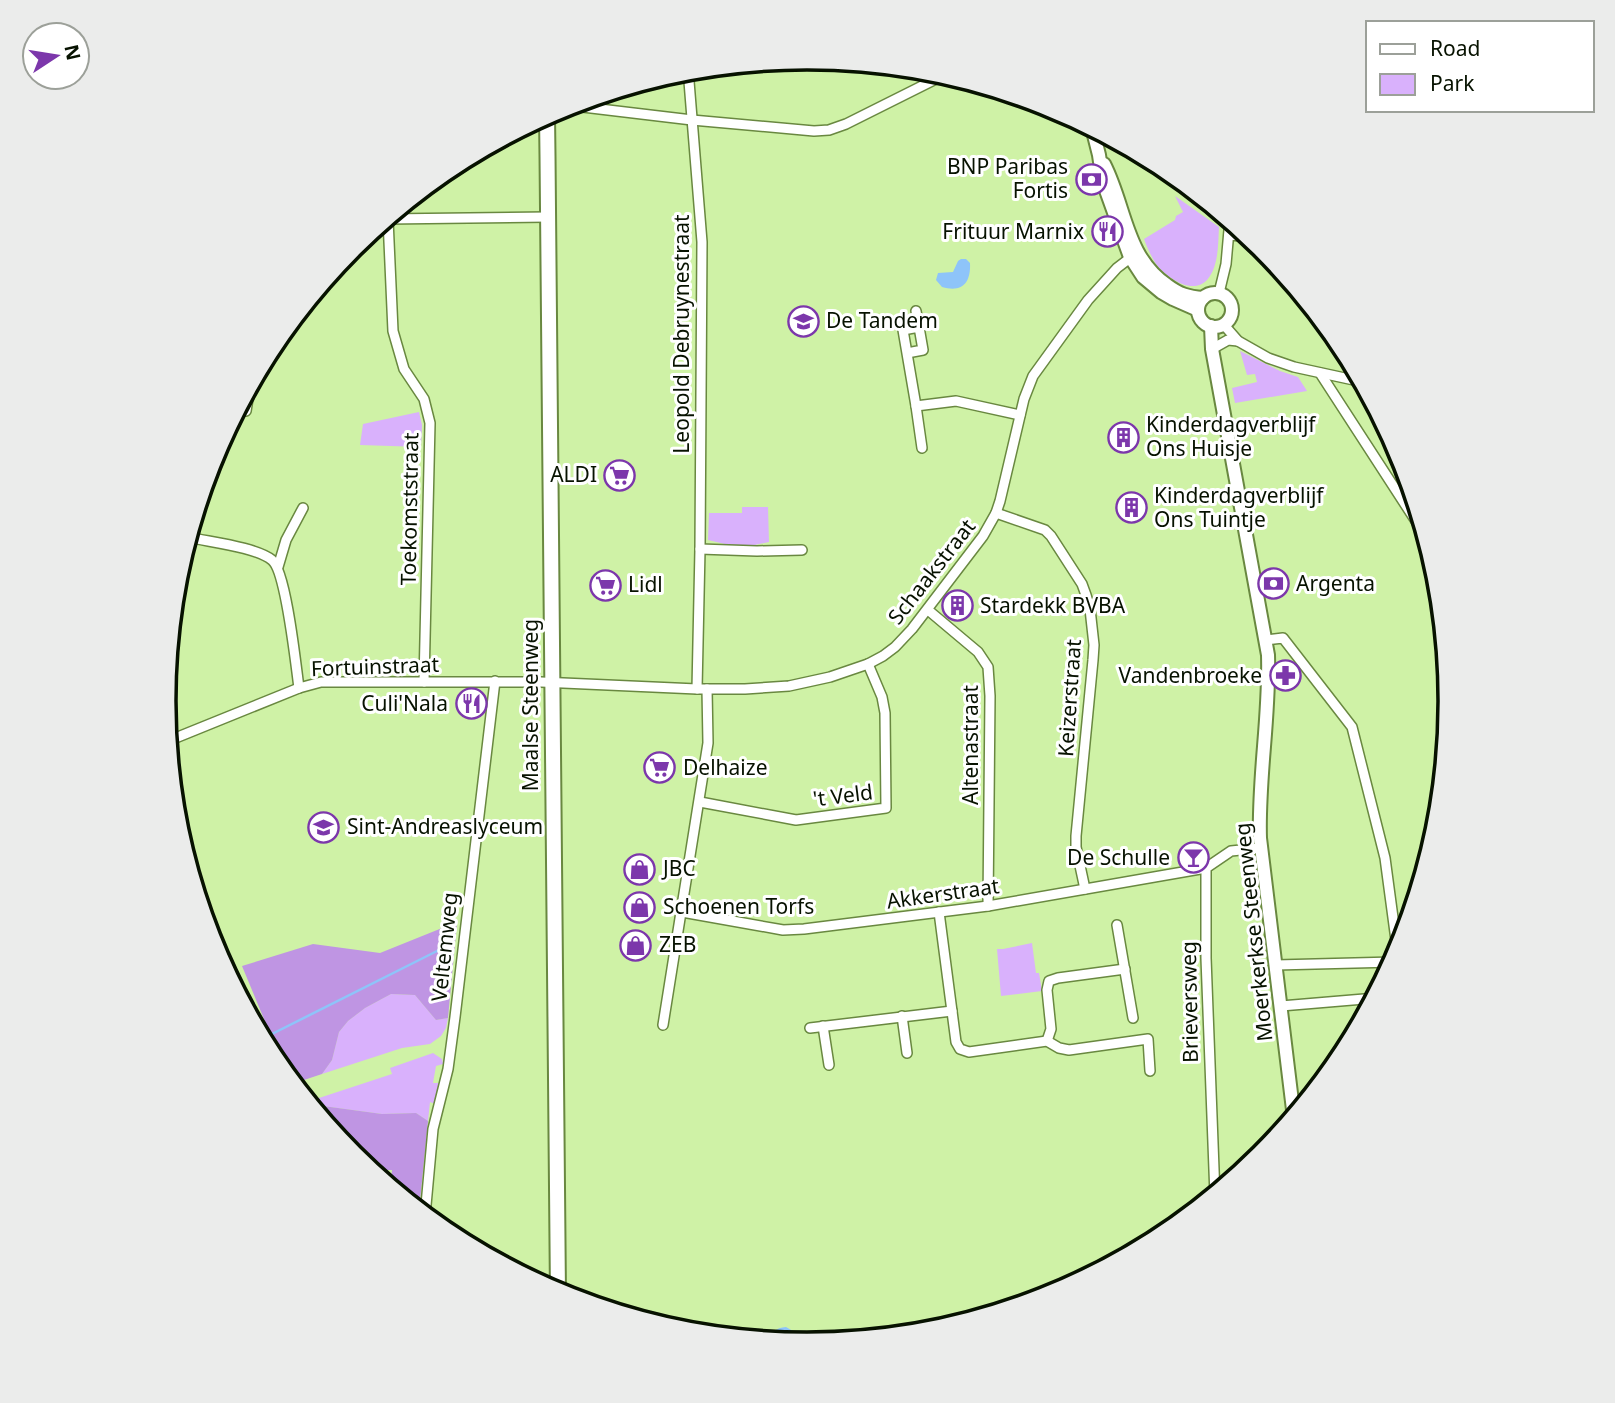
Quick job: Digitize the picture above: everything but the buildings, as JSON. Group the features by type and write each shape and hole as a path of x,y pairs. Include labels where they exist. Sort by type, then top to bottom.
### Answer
{"main road":[{"name":"Maalse Steenweg","path":"547,126 558,1281"}],"street":[{"name":"Leopold Debruynestraat","path":"663,1025 708,743 702,689 700,549 702,242 689,81"},
{"path":"593,108 807,132 829,130 846,124 930,82"},
{"path":"1095,140 1103,182 1143,277 1173,299 1200,304"},
{"path":"401,219 548,217"},
{"name":"Toekomststraat","path":"388,230 393,331 404,369 424,399 430,423 424,682"},
{"path":"1219,293 1226,264 1229,232"},
{"name":"Schaakstraat","path":"552,683 702,689 768,688 808,683 849,671 883,656 895,647 928,610 996,513 1027,388 1041,365 1088,300 1105,280 1134,255"},
{"path":"1217,325 1231,316 1231,303 1219,293 1210,293 1200,304 1202,321 1217,325 1268,358 1294,367 1350,379"},
{"path":"907,353 923,351 916,311"},
{"name":"Moerkerkse Steenweg","path":"1217,325 1212,349 1266,640 1269,681 1260,848 1293,1105"},
{"path":"919,327 903,330 922,448"},
{"path":"1212,349 1228,340 1238,341"},
{"path":"1320,373 1408,509"},
{"path":"916,406 956,401 1020,415"},
{"path":"278,567 286,540 303,508"},
{"name":"Keizerstraat","path":"996,513 1045,530 1051,536 1082,584 1090,609 1093,652 1076,836 1085,889"},
{"path":"198,539 257,552 272,560 278,567 284,587 299,688"},
{"path":"700,549 803,550"},
{"name":"Altenastraat","path":"928,610 978,652 988,667 988,906"},
{"path":"1266,640 1283,638 1352,727 1385,858 1395,932"},
{"name":"'t Veld","path":"700,802 796,820 886,808 886,713 868,664"},
{"name":"Fortuinstraat","path":"177,737 310,684 335,681 552,683"},
{"name":"Veltemweg","path":"426,1205 433,1129 448,1069 455,1017 495,681"},
{"path":"1206,868 1231,851 1260,848"},
{"name":"Akkerstraat","path":"682,912 783,930 804,929 988,906 1206,868"},
{"name":"Brieversweg","path":"1206,868 1206,958 1215,1184"},
{"path":"939,912 956,1042 960,1049 969,1052 1047,1041 1069,1050 1148,1039 1150,1071"},
{"path":"1117,925 1133,1018"},
{"path":"1276,965 1382,962"},
{"path":"1047,1041 1051,1030 1047,990 1049,981 1125,969"},
{"path":"1281,1006 1364,999"},
{"path":"810,1028 952,1011"},
{"path":"902,1016 908,1053"},
{"path":"823,1026 829,1065"}],"green space":[{"path":"1175,196 1219,227 1214,268 1207,280 1194,286 1180,283 1166,274 1156,264 1144,239 1183,212"},
{"path":"1240,351 1298,377 1307,391 1235,403 1232,388 1257,382 1255,374 1247,375"},
{"path":"419,412 422,425 421,447 360,445 363,424"},
{"path":"742,507 768,507 769,542 750,546 708,540 709,513 742,513"},
{"path":"1032,943 1036,973 1039,973 1042,991 1001,996 997,949"},
{"path":"391,994 415,995 436,1020 448,1018 441,1036 430,1044 402,1048 322,1074 332,1060 339,1032 348,1021"},
{"path":"433,1053 442,1059 443,1064 436,1066 433,1083 439,1083 441,1086 435,1104 430,1102 428,1121 416,1113 382,1114 323,1106 317,1099 392,1074 390,1068"}],"shaded area":[{"path":"457,922 448,1018 436,1020 415,995 391,994 348,1021 339,1032 332,1060 322,1074 302,1081 268,1029 242,966 313,944 380,953"},
{"path":"322,1105 382,1114 416,1113 428,1121 420,1201 391,1176 392,1170 385,1170"}],"water":[{"path":"961,259 970,263 967,281 955,289 942,287 936,280 938,273 953,272"},
{"path":"786,1327 796,1333 773,1332"}],"waterway":[{"path":"271,1034 445,947"}],"place":[{"name":"BNP Paribas Fortis","path":"1091,179"},
{"name":"Frituur Marnix","path":"1107,232"},
{"name":"De Tandem","path":"803,321"},
{"name":"Kinderdagverblijf Ons Huisje","path":"1123,437"},
{"name":"ALDI","path":"620,475"},
{"name":"Kinderdagverblijf Ons Tuintje","path":"1131,508"},
{"name":"Argenta","path":"1273,584"},
{"name":"Lidl","path":"605,585"},
{"name":"Stardekk BVBA","path":"957,606"},
{"name":"Vandenbroeke","path":"1285,676"},
{"name":"Culi'Nala","path":"471,704"},
{"name":"Delhaize","path":"660,768"},
{"name":"Sint-Andreaslyceum","path":"324,827"},
{"name":"De Schulle","path":"1193,858"},
{"name":"JBC","path":"640,869"},
{"name":"Schoenen Torfs","path":"640,907"},
{"name":"ZEB","path":"636,945"}]}
